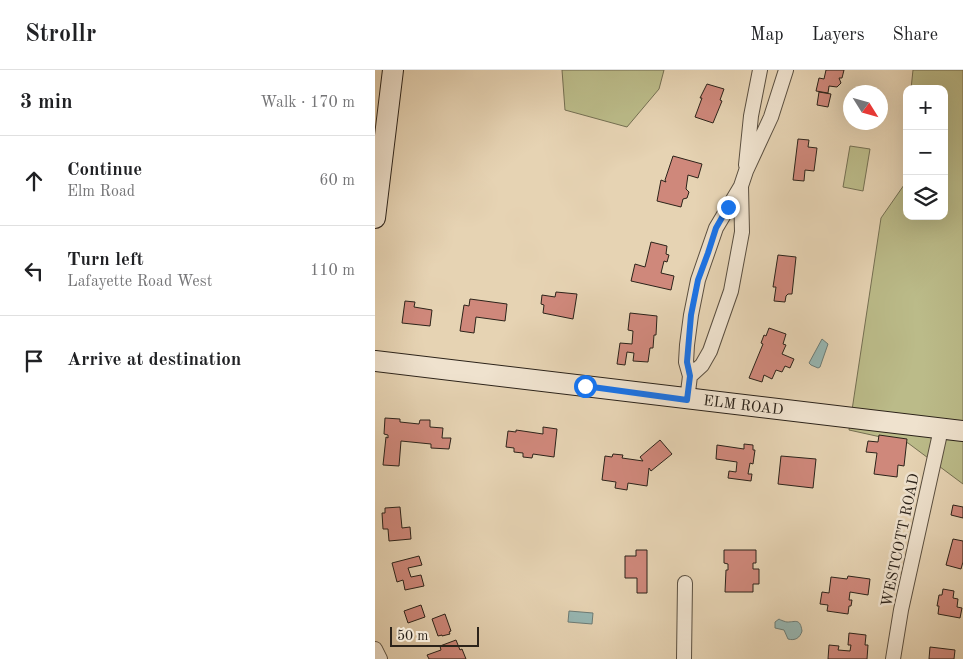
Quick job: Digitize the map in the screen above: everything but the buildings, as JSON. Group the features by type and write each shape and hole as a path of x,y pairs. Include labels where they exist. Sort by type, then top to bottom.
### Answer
{"street":[{"path":"375,218 393,70"},
{"path":"746,171 749,124 761,70"},
{"path":"687,400 690,376 687,362 687,345 698,280 716,228 741,186 771,117 786,70"},
{"path":"690,376 701,365 710,351 731,291 742,232 741,186"},
{"name":"ELM ROAD","path":"375,361 687,400 963,431"},
{"name":"WESTCOTT ROAD","path":"893,659 901,610 941,429"},
{"path":"684,659 685,583"},
{"path":"375,649 380,659"}],"green space":[{"path":"562,70 664,70 659,89 627,127 565,110"},
{"path":"913,70 963,70 963,484 908,443 849,430 881,218 903,186 903,220 948,220 948,85 911,85"},
{"path":"850,146 870,149 863,191 843,187"}],"water":[{"path":"822,339 828,344 818,368 809,363"},
{"path":"569,611 593,613 592,624 568,622"},
{"path":"779,619 786,622 799,622 802,631 800,635 795,639 788,639 784,630 775,628 775,622"}],"route":[{"path":"585,386 687,400 690,376 687,362 687,345 698,280 716,228 728,207"}]}
